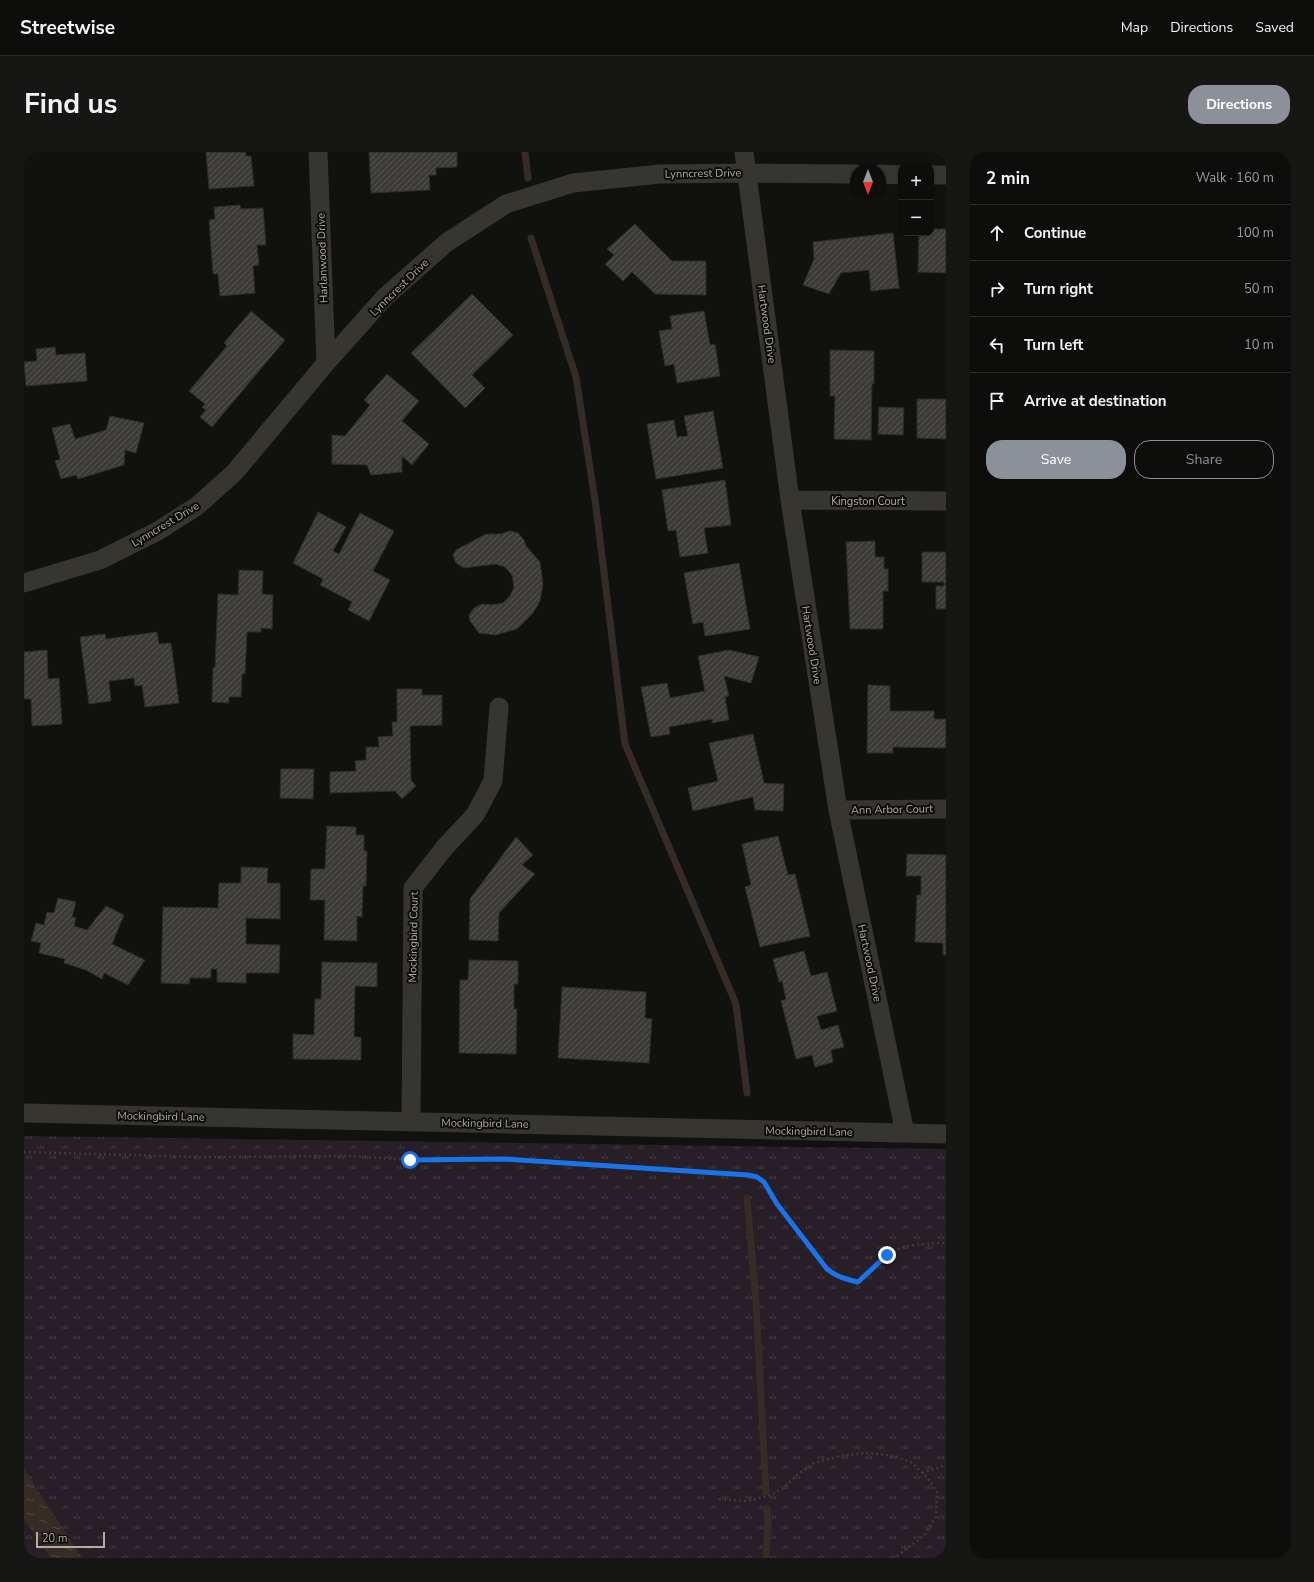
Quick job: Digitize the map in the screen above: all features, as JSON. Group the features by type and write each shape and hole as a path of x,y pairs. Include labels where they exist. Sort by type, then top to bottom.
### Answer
{"street":[{"name":"Harlanwood Drive","path":"318,152 326,363"},
{"name":"Hartwood Drive","path":"744,152 790,500 838,810 905,1133"},
{"name":"Lynncrest Drive","path":"24,583 100,560 158,531 197,506 234,473 326,363 385,297 440,248 506,204 572,183 660,174 850,174"},
{"path":"886,174 898,174"},
{"path":"934,175 946,175"},
{"name":"Kingston Court","path":"790,500 946,501"},
{"name":"Mockingbird Court","path":"411,1122 413,888 445,847 475,815 493,781 500,706"},
{"name":"Ann Arbor Court","path":"838,810 946,809"},
{"name":"Mockingbird Lane","path":"24,1113 946,1134"}],"path":[{"path":"24,1152 197,1157 352,1156 410,1160 504,1159 748,1175 757,1177 764,1182 777,1204 827,1269 842,1279 858,1282 887,1255 897,1249 909,1246 946,1243"},
{"path":"719,1499 747,1501 768,1496 782,1489 797,1475 814,1463 840,1456 866,1453 894,1456 912,1463 922,1472 937,1492 936,1517 924,1536 894,1558"},
{"path":"922,1472 946,1465"}],"green space":[{"path":"24,1136 946,1149 946,1558 24,1558"}],"water":[{"path":"24,1469 82,1558 51,1558 24,1519"}],"building":[{"path":"206,152 245,152 246,156 251,156 254,186 209,189"},
{"path":"369,152 457,152 457,167 436,168 436,175 429,175 430,190 371,193"},
{"path":"240,205 241,209 263,208 266,245 257,245 259,265 253,266 255,293 220,296 218,274 213,274 209,220 215,219 214,207"},
{"path":"635,224 672,261 706,261 706,295 655,294 632,272 623,281 605,264 614,255 607,249"},
{"path":"934,229 946,229 946,273 918,272 919,236 934,236"},
{"path":"893,233 899,288 871,291 869,270 841,273 829,294 803,285 814,259 813,242"},
{"path":"472,294 513,335 472,375 485,388 465,408 411,353"},
{"path":"251,311 285,340 212,427 200,417 206,410 202,407 205,404 189,391 227,346 224,343"},
{"path":"704,311 710,345 715,344 720,376 677,383 674,364 665,366 659,331 672,329 670,316"},
{"path":"55,347 56,355 85,353 87,381 26,386 24,362 37,361 36,349"},
{"path":"830,350 874,351 871,440 834,439 835,396 830,396"},
{"path":"387,374 419,401 402,421 429,444 412,465 402,456 402,472 371,475 367,465 332,464 332,435 345,436 370,405 364,400"},
{"path":"917,399 946,399 946,439 917,438"},
{"path":"879,407 904,408 903,435 878,434"},
{"path":"713,411 723,468 656,479 647,424 674,420 677,437 688,436 684,416"},
{"path":"110,416 144,423 136,453 125,450 124,465 78,479 76,475 61,479 55,461 60,459 52,428 70,424 75,439 106,430"},
{"path":"725,480 731,525 704,528 708,553 680,557 676,530 668,531 662,490"},
{"path":"318,512 346,527 333,551 339,554 360,513 394,531 373,571 390,580 369,621 348,610 352,602 320,585 323,579 293,563"},
{"path":"510,531 518,533 524,540 526,546 540,562 543,584 540,601 533,613 517,629 495,635 479,633 470,621 469,615 474,608 482,604 492,605 503,603 510,596 514,587 512,575 505,567 496,564 464,568 456,563 453,555 456,550 486,534 501,534"},
{"path":"875,541 875,557 884,557 884,569 888,569 888,591 883,591 883,629 850,629 846,542"},
{"path":"922,552 946,552 946,609 936,609 936,586 944,586 944,582 922,582"},
{"path":"739,563 750,629 705,636 703,622 693,624 684,573"},
{"path":"239,570 263,571 262,594 273,595 272,629 261,628 261,632 247,632 245,674 242,674 241,697 229,697 229,703 212,702 218,594 238,595"},
{"path":"157,632 159,644 171,643 179,703 145,707 142,685 135,686 134,678 109,681 111,701 89,704 80,637 105,634 106,639"},
{"path":"47,650 48,679 59,678 62,724 32,726 31,699 24,699 24,652"},
{"path":"729,650 759,657 751,683 724,676 729,696 725,697 729,720 712,723 712,719 669,727 670,734 651,737 641,687 667,683 670,698 705,691 698,656"},
{"path":"868,685 890,686 890,711 934,711 934,719 946,719 946,748 893,747 893,753 867,753"},
{"path":"397,689 422,689 422,695 442,695 442,725 410,726 411,780 416,786 402,799 395,791 330,793 330,772 356,771 355,761 366,760 366,747 379,747 378,737 393,736 392,722 397,722"},
{"path":"753,734 764,783 784,784 783,811 755,810 753,797 693,811 688,788 718,781 709,743"},
{"path":"281,769 314,769 313,799 280,798"},
{"path":"327,826 356,827 356,835 364,835 364,851 367,851 366,886 363,886 362,917 357,916 357,941 324,940 325,900 310,900 311,869 325,869"},
{"path":"778,836 788,875 795,874 810,936 760,947 745,887 751,885 742,844"},
{"path":"516,837 533,855 522,865 535,874 499,913 498,941 469,940 470,899"},
{"path":"907,854 946,855 946,955 943,955 943,943 915,942 917,895 921,895 921,876 906,876"},
{"path":"241,867 268,868 267,883 280,883 280,919 246,918 246,944 280,945 279,973 246,973 246,983 217,982 217,969 211,969 211,978 190,978 189,984 161,983 163,907 218,908 219,883 241,883"},
{"path":"58,898 76,902 72,917 76,918 74,926 87,930 106,906 124,915 112,944 145,960 128,985 104,973 102,979 86,970 64,963 65,959 39,953 41,943 31,941 36,923 44,925 47,912 54,913"},
{"path":"804,951 811,976 827,972 837,1011 817,1016 821,1030 838,1025 844,1047 831,1050 833,1062 815,1067 812,1055 796,1059 781,1001 786,999 782,981 779,982 773,959"},
{"path":"469,960 518,961 518,984 514,984 514,1009 517,1009 516,1054 459,1053 460,980 468,980"},
{"path":"322,962 377,963 377,987 355,986 354,1037 361,1037 361,1060 293,1059 293,1034 314,1035 315,999 321,999"},
{"path":"562,987 646,992 645,1018 652,1019 649,1063 558,1058"}],"waterway":[{"path":"525,152 528,178"},
{"path":"531,238 576,377 596,507 625,744 736,1004 747,1093"},
{"path":"747,1198 756,1302 766,1492"},
{"path":"766,1558 768,1521 767,1509"}],"route":[{"path":"410,1160 504,1159 748,1175 757,1177 764,1182 777,1204 827,1269 834,1275 842,1279 858,1282 887,1255"}]}
